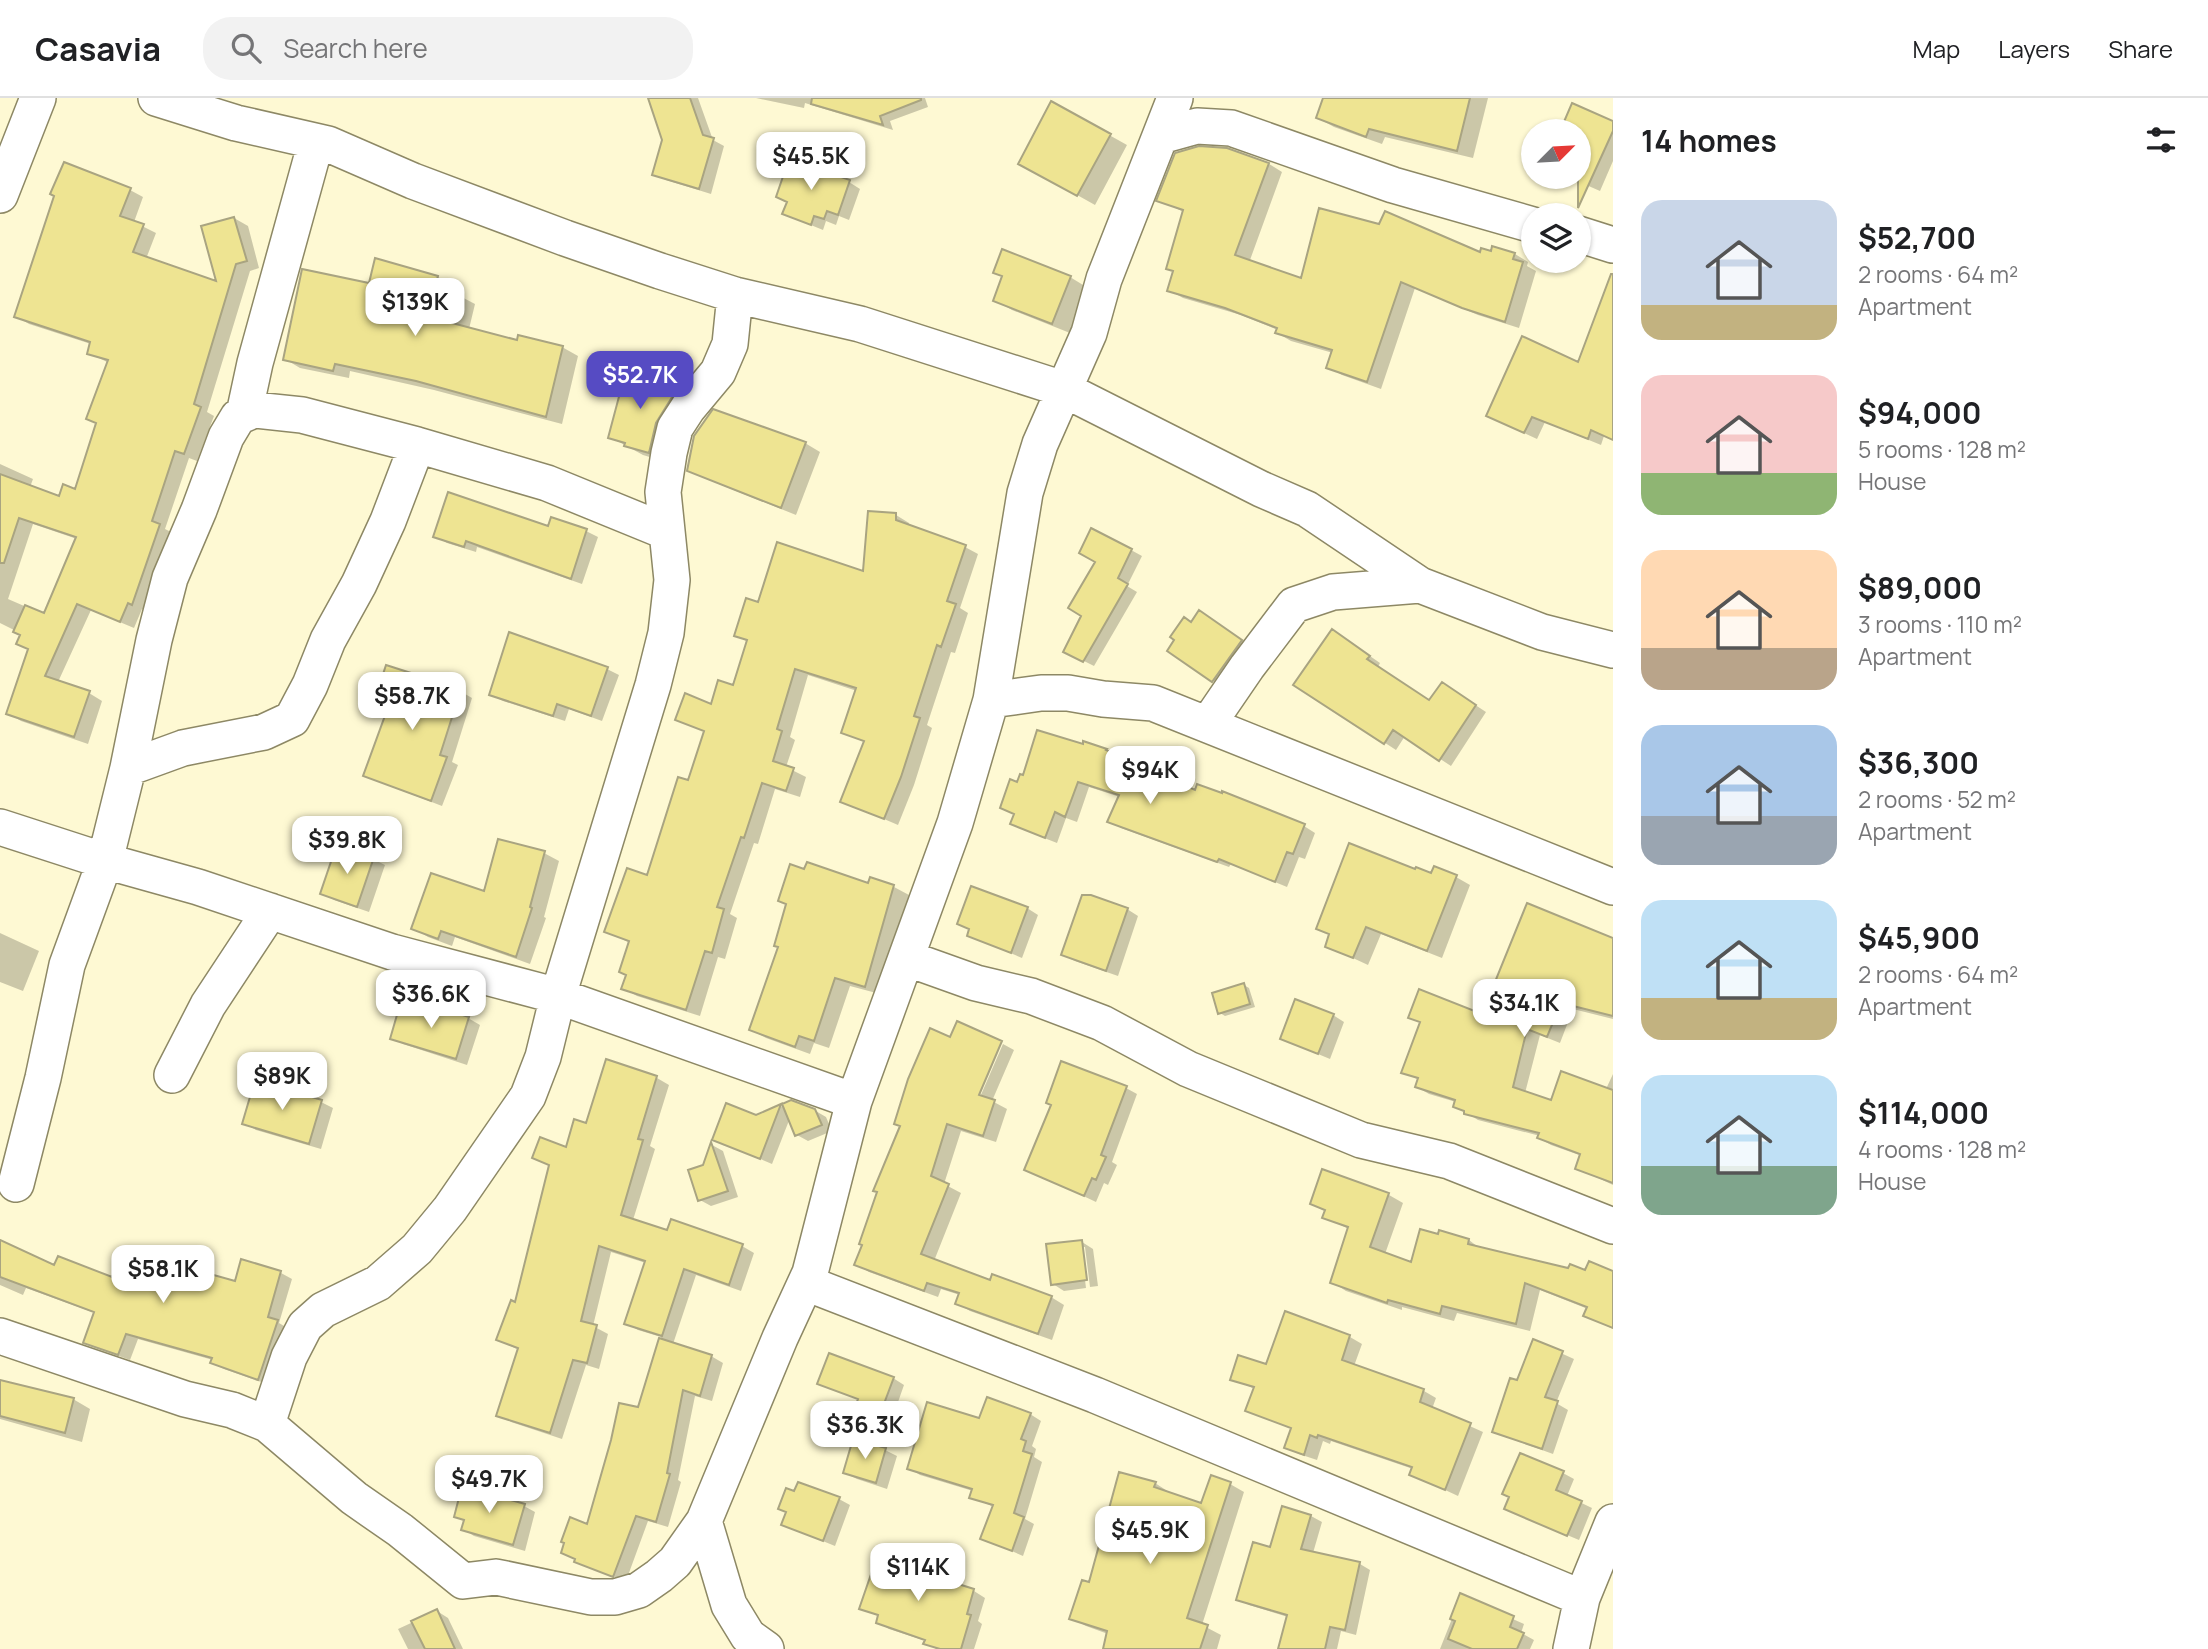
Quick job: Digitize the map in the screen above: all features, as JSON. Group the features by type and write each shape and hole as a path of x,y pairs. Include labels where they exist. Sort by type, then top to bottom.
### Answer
{"street":[{"path":"0,195 38,98"},
{"path":"156,98 236,123 316,142 565,239 735,295 860,324 1063,389 1139,429 1307,509 1420,585 1542,632 1613,650"},
{"path":"0,1336 185,1399 232,1410 267,1424 354,1498 416,1542 463,1581 496,1577 591,1597 615,1597 639,1590 675,1562 704,1521 780,1338 806,1283 854,1101 955,822 991,700 1025,493 1040,444 1089,333 1104,279 1175,98"},
{"path":"1161,136 1196,126 1231,128 1392,185 1521,222"},
{"path":"244,415 255,363 316,142"},
{"path":"1591,238 1613,245"},
{"path":"267,1424 289,1357 305,1326 323,1310 378,1283 417,1249 450,1209 528,1096 543,1057 558,996 649,698 666,633 671,580 663,492 675,428 688,408 719,372 730,344 735,295"},
{"path":"16,1184 43,1078 66,965 105,861 170,579 226,437 238,417 254,410 302,415 417,445 547,482 667,532"},
{"path":"128,768 183,748 264,733 292,719 388,521 417,445"},
{"path":"1208,724 1294,605 1333,592 1420,585"},
{"path":"991,700 1041,693 1068,693 1153,704 1613,887"},
{"path":"0,827 198,887 392,952 558,996 854,1101"},
{"path":"172,1075 208,1005 270,911"},
{"path":"906,958 976,983 1031,996 1101,1023 1188,1069 1361,1140 1449,1161 1613,1226"},
{"path":"806,1283 1095,1395 1582,1598"},
{"path":"704,1521 729,1605 748,1636 766,1649"},
{"path":"1571,1649 1582,1598 1613,1522"}],"building":[{"path":"648,98 690,98 703,135 714,138 699,189 652,175 662,140"},
{"path":"812,98 921,100 880,116 883,125 811,104"},
{"path":"1323,98 1470,98 1457,151 1369,129 1366,137 1316,118"},
{"path":"1051,101 1111,134 1077,196 1018,164"},
{"path":"1572,103 1613,121 1613,131 1591,179 1591,119 1565,119"},
{"path":"1199,146 1227,148 1269,163 1235,255 1301,278 1319,208 1379,224 1385,211 1480,252 1481,248 1491,251 1492,246 1515,253 1513,259 1521,261 1521,269 1505,322 1462,308 1401,282 1367,382 1326,368 1332,350 1275,333 1277,328 1225,308 1167,291 1173,271 1166,269 1183,210 1156,201 1175,153"},
{"path":"789,159 850,180 838,215 827,211 824,219 814,216 811,225 782,214 787,202 776,197"},
{"path":"64,162 131,188 120,216 144,224 133,252 216,281 201,226 234,217 247,261 236,264 194,404 201,407 184,454 175,451 152,521 160,524 132,605 128,603 120,622 77,604 45,676 90,691 74,737 6,714 28,649 16,644 20,635 13,632 25,605 44,613 76,537 19,518 4,563 0,563 0,474 59,496 63,484 75,489 96,423 86,419 108,360 87,354 90,342 14,317 54,196 50,194"},
{"path":"1578,189 1587,189 1580,203 1578,203"},
{"path":"1002,249 1071,276 1052,324 993,301 1002,276 993,273"},
{"path":"375,258 438,276 435,286 460,293 452,323 517,340 518,335 563,346 546,417 416,381 335,364 333,371 283,360 302,269 369,283"},
{"path":"1611,274 1613,440 1591,430 1588,439 1532,417 1524,433 1486,416 1522,336 1578,362"},
{"path":"625,374 652,382 654,376 676,382 674,394 656,423 649,453 608,438"},
{"path":"713,409 806,442 781,508 687,471 694,436"},
{"path":"448,492 548,526 551,517 587,529 571,579 466,541 464,547 433,537"},
{"path":"868,511 896,513 896,520 966,545 947,601 956,604 941,647 937,645 914,716 920,718 884,819 840,802 864,741 841,733 856,688 795,669 777,729 782,731 773,761 794,768 786,791 762,783 717,907 724,909 712,953 705,951 686,1010 621,989 626,975 619,972 629,941 604,932 627,868 647,875 678,777 688,780 704,731 675,720 685,693 711,704 718,680 733,685 747,640 734,636 746,598 758,602 777,542 863,571"},
{"path":"1091,528 1132,549 1118,578 1128,584 1083,662 1063,652 1081,616 1068,608 1095,562 1079,553"},
{"path":"1199,610 1242,640 1212,682 1167,651 1174,640 1170,637 1184,617 1191,622"},
{"path":"1332,629 1370,656 1367,659 1429,700 1442,682 1476,705 1439,761 1393,730 1384,744 1293,685"},
{"path":"509,632 608,667 591,716 557,704 553,716 489,695"},
{"path":"386,665 461,689 440,755 447,757 431,801 363,776 387,710 373,705"},
{"path":"1037,730 1107,749 1195,790 1197,784 1222,791 1305,824 1293,854 1287,852 1275,882 1219,859 1217,862 1107,822 1119,795 1078,782 1065,817 1055,812 1045,838 1010,824 1014,814 1000,808 1010,779 1017,782 1020,774 1023,775"},
{"path":"498,839 545,851 530,907 532,908 516,957 441,931 438,939 411,929 431,873 484,891"},
{"path":"1349,843 1415,869 1416,867 1431,873 1434,866 1457,875 1427,951 1366,927 1353,958 1325,947 1329,934 1316,929"},
{"path":"337,844 374,857 357,907 320,894"},
{"path":"807,862 868,883 870,877 894,885 865,987 835,978 814,1041 799,1036 795,1047 749,1030 778,947 774,946 786,904 778,901 790,864 804,869"},
{"path":"971,886 1028,907 1011,953 967,936 969,929 957,924"},
{"path":"1082,895 1091,895 1128,908 1106,971 1061,955"},
{"path":"1527,903 1613,938 1613,1016 1561,1003 1547,1037 1527,1029 1513,1087 1551,1100 1561,1071 1613,1090 1613,1183 1575,1169 1580,1154 1537,1138 1539,1133 1464,1114 1464,1111 1453,1107 1455,1100 1415,1087 1418,1078 1401,1073 1420,1022 1408,1018 1419,989 1482,1014"},
{"path":"1244,983 1250,1004 1218,1014 1212,993"},
{"path":"1295,999 1334,1014 1318,1054 1280,1039"},
{"path":"421,1002 469,1017 456,1059 390,1039 399,1008 417,1014"},
{"path":"957,1021 1002,1041 979,1095 995,1100 983,1136 947,1124 931,1176 949,1184 921,1254 990,1280 992,1274 1052,1296 1038,1334 955,1304 959,1293 927,1283 924,1291 854,1265 877,1192 873,1191 900,1126 894,1124 908,1079 930,1028 950,1037"},
{"path":"606,1059 657,1076 638,1139 643,1140 621,1215 667,1230 671,1219 743,1244 729,1285 684,1269 662,1336 624,1324 645,1261 599,1246 581,1321 597,1325 587,1363 573,1360 550,1433 496,1416 518,1348 496,1340 511,1300 515,1302 549,1165 532,1158 540,1137 566,1147 574,1119 586,1123"},
{"path":"1061,1061 1127,1086 1101,1155 1106,1157 1096,1180 1092,1178 1084,1196 1024,1170 1051,1105 1046,1103"},
{"path":"255,1080 322,1100 309,1144 242,1124"},
{"path":"791,1100 815,1109 822,1125 795,1136 782,1104"},
{"path":"726,1103 756,1115 781,1104 760,1159 712,1140"},
{"path":"711,1142 728,1191 698,1201 688,1170 703,1165"},
{"path":"1322,1169 1389,1193 1370,1247 1411,1262 1420,1229 1438,1234 1439,1230 1469,1239 1468,1244 1568,1268 1570,1264 1585,1270 1589,1261 1613,1271 1613,1328 1583,1316 1587,1307 1525,1283 1516,1324 1442,1306 1440,1314 1388,1300 1387,1303 1330,1283 1348,1227 1322,1218 1325,1210 1310,1204"},
{"path":"0,1240 54,1265 58,1256 112,1277 114,1272 119,1274 124,1255 151,1263 153,1258 235,1281 241,1259 281,1271 268,1317 278,1320 258,1380 210,1363 212,1358 126,1334 118,1355 83,1343 94,1312 0,1277"},
{"path":"1082,1240 1087,1280 1051,1285 1046,1244"},
{"path":"1285,1311 1350,1335 1342,1360 1424,1389 1420,1402 1471,1423 1445,1490 1409,1475 1412,1467 1318,1435 1317,1438 1310,1435 1304,1455 1284,1448 1291,1428 1245,1411 1254,1387 1230,1380 1238,1355 1266,1364"},
{"path":"659,1338 712,1355 700,1396 683,1390 667,1473 670,1474 656,1522 636,1516 613,1577 574,1562 575,1559 561,1553 564,1543 561,1542 570,1517 587,1524 619,1403 638,1407"},
{"path":"1533,1339 1563,1351 1545,1397 1558,1401 1542,1449 1492,1432 1510,1378 1517,1380"},
{"path":"829,1353 894,1377 879,1417 855,1407 858,1399 817,1384"},
{"path":"0,1380 74,1398 65,1433 0,1416"},
{"path":"987,1397 1031,1413 1021,1439 1026,1441 1023,1451 1032,1454 1014,1513 1024,1517 1012,1551 980,1539 993,1505 969,1498 972,1489 907,1469 927,1402 979,1418"},
{"path":"853,1439 886,1448 876,1483 843,1473"},
{"path":"1520,1453 1564,1471 1556,1490 1582,1501 1567,1536 1504,1509 1509,1497 1502,1494"},
{"path":"1119,1472 1156,1482 1154,1487 1201,1503 1211,1475 1231,1482 1187,1618 1208,1625 1200,1649 1103,1649 1107,1631 1069,1619 1082,1580 1089,1582"},
{"path":"798,1482 840,1497 823,1541 781,1525 786,1512 778,1509 786,1488 794,1491"},
{"path":"462,1486 525,1504 513,1545 461,1530 464,1520 454,1517"},
{"path":"1282,1506 1311,1515 1301,1549 1360,1562 1345,1630 1330,1627 1325,1649 1278,1649 1287,1615 1236,1600 1253,1542 1270,1547"},
{"path":"879,1551 922,1566 920,1572 974,1589 967,1614 971,1615 961,1649 940,1649 923,1644 925,1640 876,1623 878,1615 859,1609"},
{"path":"1460,1593 1514,1616 1510,1627 1524,1633 1517,1649 1472,1649 1448,1639 1455,1621 1450,1619"},
{"path":"437,1609 455,1649 425,1649 411,1621"}]}
